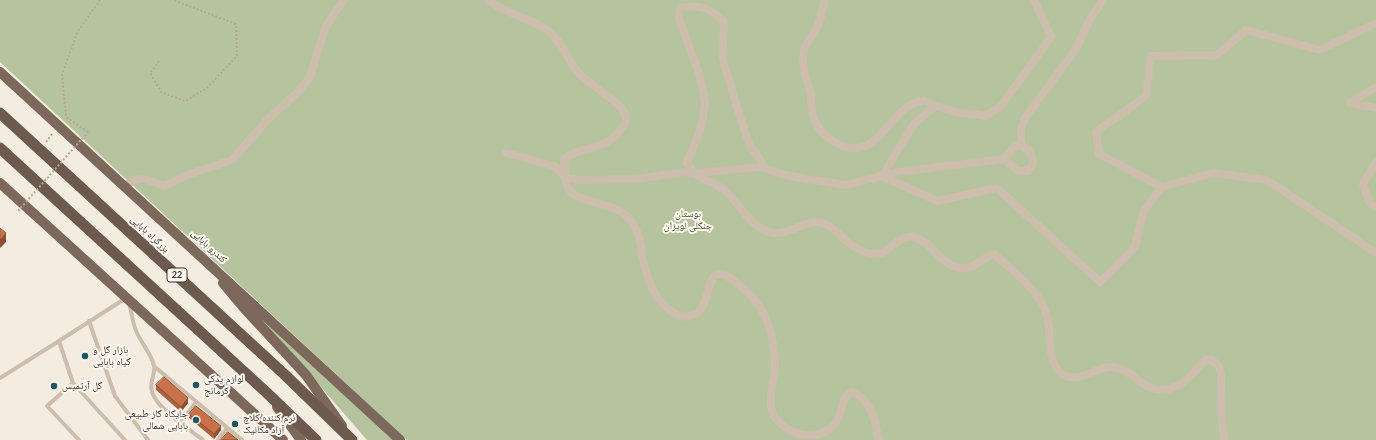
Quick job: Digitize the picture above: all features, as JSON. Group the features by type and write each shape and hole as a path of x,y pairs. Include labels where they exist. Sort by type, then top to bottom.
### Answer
{"highway":[{"name":"بزرگراه بابایی","path":"0,113 284,374 350,438"},
{"name":"22","path":"0,148 266,392 316,440"}],"main road":[{"name":"کندرو بابایی","path":"0,72 400,440"},
{"path":"0,183 282,440"},
{"path":"196,251 244,308 306,375 350,438"},
{"path":"266,392 301,440"}],"street":[{"path":"125,186 134,180 142,179 164,186 190,174 232,160 268,119 297,93 310,76 326,26 344,0"},
{"path":"488,0 495,6 533,21 549,31 578,72 621,107 626,115 625,123 615,136 597,147 569,155 564,159 567,187 572,193 586,200 615,208 626,215 636,228 652,288 660,301 680,316 690,316 699,313 705,305 713,276 719,273 726,275 735,281 759,305 771,329 775,367 770,394 770,404 772,413 779,422 798,434 810,436 820,435 836,424 840,416 844,399 848,394 853,392 859,395 868,404 880,440"},
{"path":"824,0 821,16 814,33 807,42 803,56 806,79 810,92 814,118 820,129 839,145 852,149 862,148 871,143 902,111 909,106 924,100 935,106 955,112 985,116 1001,106 1051,37 1034,0"},
{"path":"1022,146 1020,134 1021,126 1025,118 1076,49 1088,21 1103,0"},
{"path":"762,167 760,159 751,147 744,129 724,64 722,51 724,31 723,20 714,12 701,7 690,6 680,8 679,19 699,73 704,103 702,125 687,163 694,173 724,190 748,218 761,228 773,233 783,232 800,225 824,223 861,251 872,254 879,254 887,251 902,238 909,236 915,237 930,247 952,266 964,268 978,264 988,256 994,254 1036,293 1044,306 1048,316 1051,353 1054,365 1061,373 1070,378 1081,377 1104,367 1118,368 1146,386 1156,390 1167,390 1175,388 1184,382 1206,359 1212,360 1218,365 1221,373 1224,440"},
{"path":"1162,188 1099,154 1096,132 1146,96 1151,56 1217,55 1246,30 1320,50 1376,23"},
{"path":"1376,87 1350,103 1376,108"},
{"path":"882,176 914,124 935,106"},
{"path":"506,153 554,166 567,178 636,179 686,172 694,173 762,167 781,174 846,185 897,172 1004,159 1015,145 1022,146 1030,151 1033,164 1028,171 1018,171 1004,159"},
{"path":"1376,162 1364,184 1370,204 1376,207"},
{"path":"882,176 937,201 998,188 1100,282 1135,248 1144,210 1162,188 1212,173 1267,180 1376,253"}],"lane":[{"path":"0,378 59,342 126,298 132,312 134,328 155,367 242,440"},
{"path":"89,321 115,396 148,440"},
{"path":"59,342 73,383 125,440"},
{"path":"155,367 152,380 152,392 154,398 159,405 203,440"},
{"path":"73,383 47,406 79,440"},
{"path":"181,422 196,402"},
{"path":"218,440 227,428"}],"path":[{"path":"18,211 88,132 66,117 62,74 78,31 100,0"},
{"path":"159,61 150,73 161,92 185,101 207,88 237,56 236,24 173,0"}],"green space":[{"name":"بوستان جنگلی لویزان","path":"0,0 1376,0 1376,440 407,440 0,62"},
{"path":"240,297 395,440 367,440"}],"building":[{"path":"0,228 6,233 0,240"},
{"path":"164,377 188,398 181,407 156,385"},
{"path":"196,406 221,426 214,434 189,414"},
{"path":"228,432 238,440 221,440"}],"place":[{"name":"بازار گل و گیاه بابایی","path":"85,356"},
{"name":"لوازم یدکی کرمانج","path":"196,385"},
{"name":"گل آرتمیس","path":"54,386"},
{"name":"جایگاه گاز طبیعی بابایی شمالی","path":"196,420"},
{"name":"نرم کننده کلاچ آزاد مکانیک","path":"235,424"}]}
